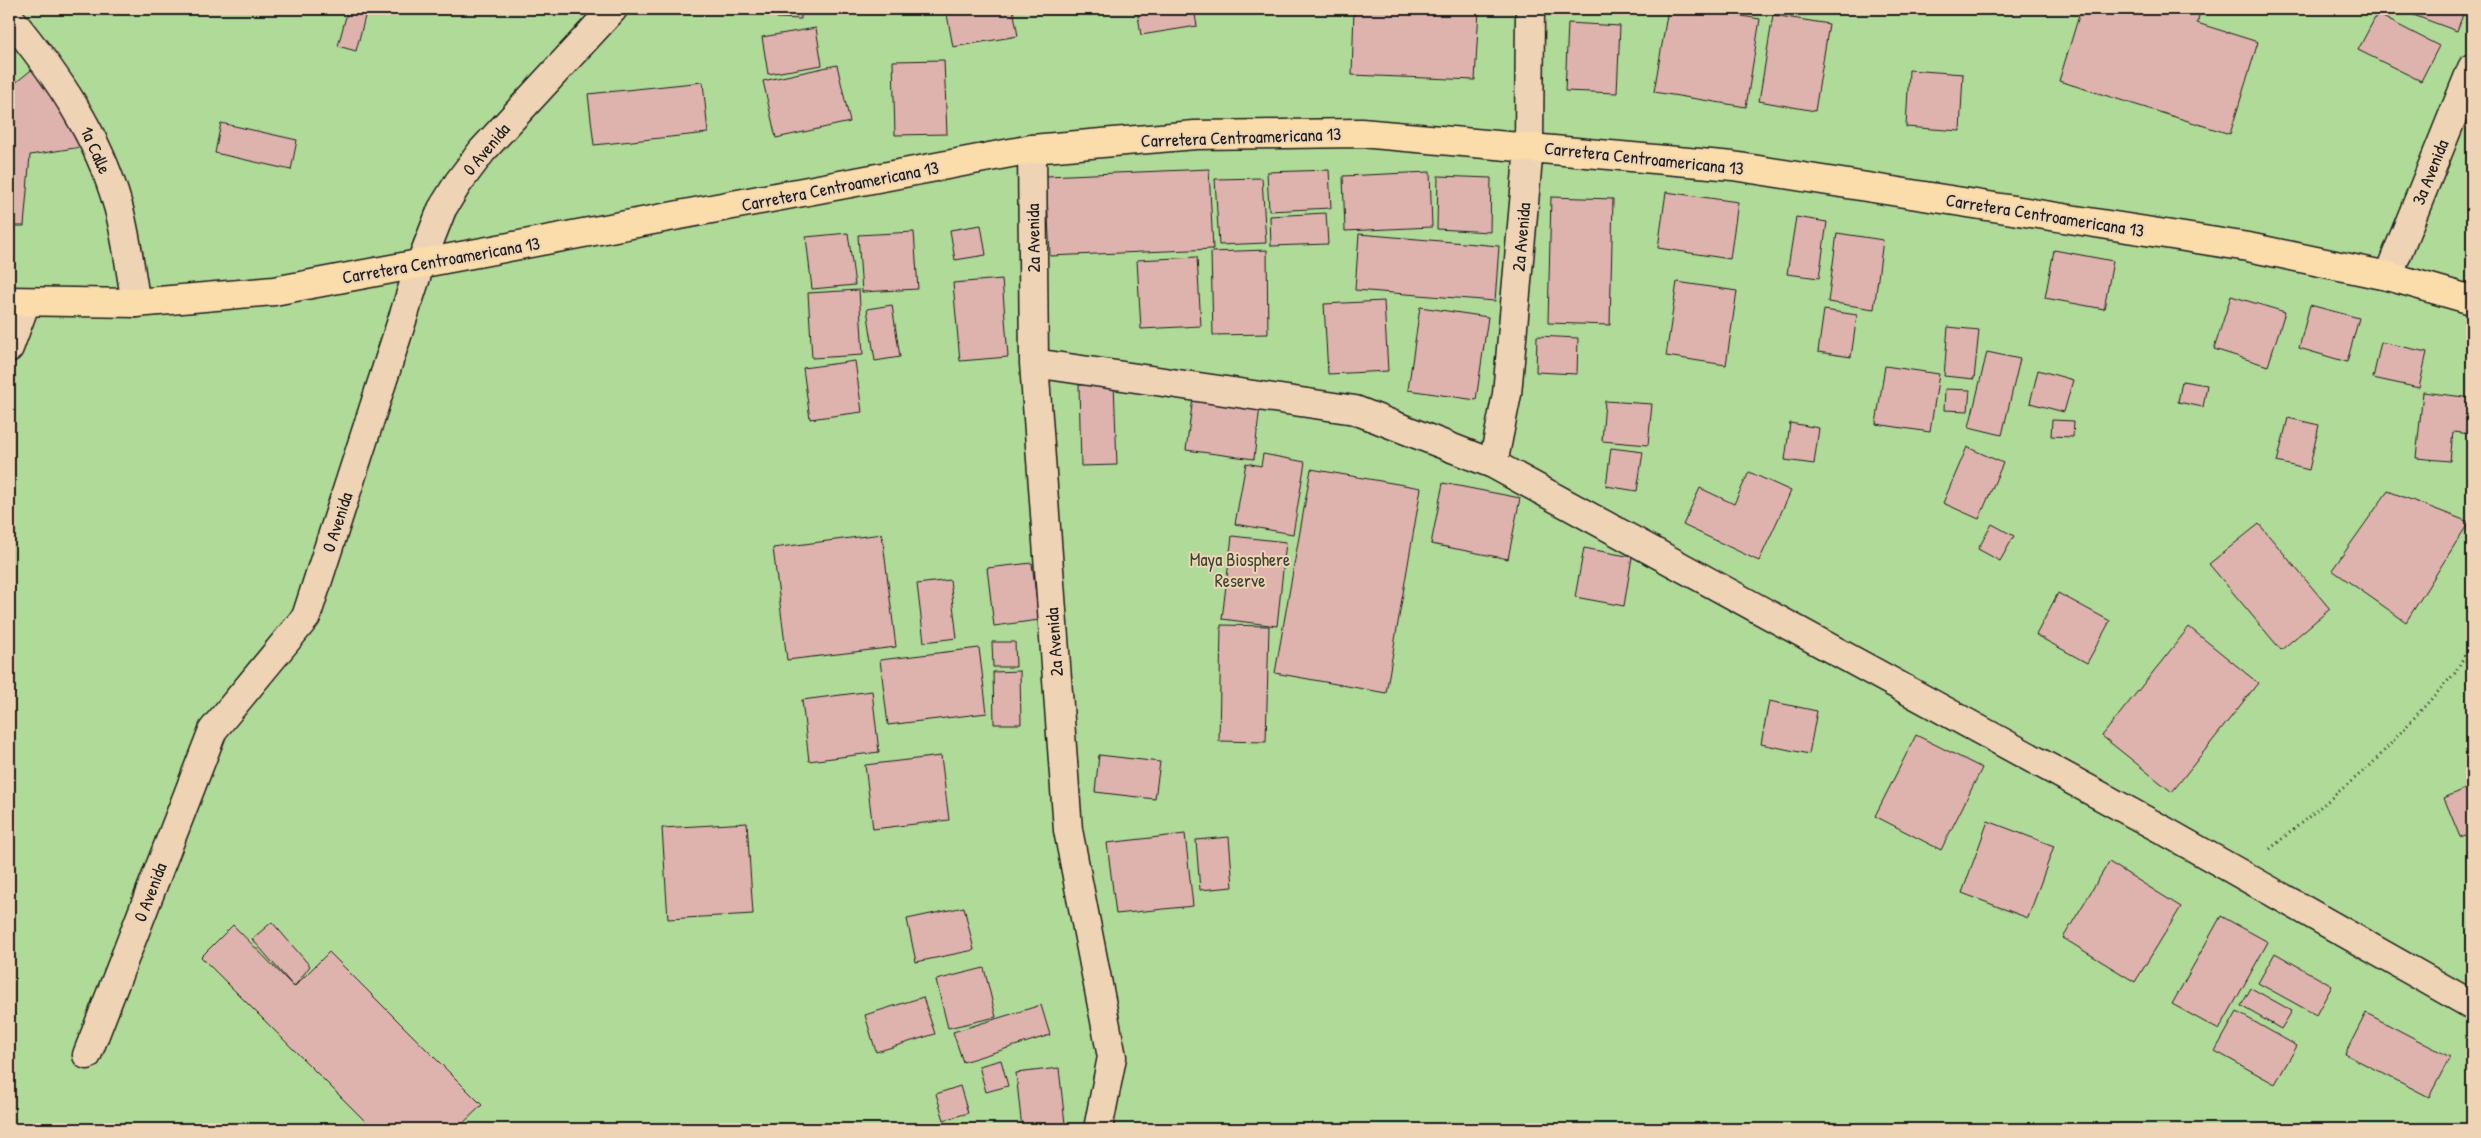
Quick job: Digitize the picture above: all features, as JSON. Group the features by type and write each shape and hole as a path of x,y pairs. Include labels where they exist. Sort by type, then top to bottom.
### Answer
{"highway":[{"name":"Carretera Centroamericana 13","path":"17,301 136,303 274,291 1032,149 1195,134 1351,133 1733,166 2248,247 2388,276 2472,300"}],"street":[{"name":"0 Avenida","path":"87,1055 213,730 306,617 420,265 442,209 458,183 482,151 613,9"},
{"name":"2a Avenida","path":"1493,464 1507,394 1529,147 1530,9"},
{"name":"1a Calle","path":"9,17 41,56 78,112 104,164 119,207 136,303"},
{"name":"3a Avenida","path":"2388,276 2472,68"},
{"name":"2a Avenida","path":"1032,149 1034,363 1068,830 1112,1057 1098,1129"},
{"path":"9,348 17,301"},
{"path":"1034,363 1355,410 1493,464 2241,874 2472,1005"}],"path":[{"path":"2241,874 2372,764 2455,673 2472,642"}],"green space":[{"name":"Maya Biosphere Reserve","path":"9,9 2472,9 2472,1129 9,1129"}],"building":[{"path":"348,9 367,9 356,51 338,46"},
{"path":"777,9 801,9 801,19 777,18"},
{"path":"946,9 1013,9 1018,36 953,47"},
{"path":"1137,9 1194,9 1197,26 1141,35"},
{"path":"1354,9 1479,9 1475,80 1352,75"},
{"path":"1570,9 1610,9 1610,14 1570,14"},
{"path":"1668,9 1698,9 1760,19 1746,107 1654,92"},
{"path":"2081,9 2201,9 2197,23 2258,42 2230,134 2059,81"},
{"path":"2397,9 2465,9 2457,31"},
{"path":"2377,14 2439,46 2421,81 2358,50"},
{"path":"1773,15 1829,24 1815,111 1759,101"},
{"path":"1568,23 1620,26 1617,93 1565,91"},
{"path":"816,28 822,65 768,74 762,37"},
{"path":"944,60 947,134 895,135 893,61"},
{"path":"837,65 850,122 776,138 763,81"},
{"path":"35,67 94,145 30,155 24,226 9,226 9,88"},
{"path":"1909,70 1963,74 1960,131 1906,127"},
{"path":"703,82 708,133 594,145 588,94"},
{"path":"221,123 297,140 291,170 215,153"},
{"path":"1209,169 1213,249 1050,256 1046,176"},
{"path":"1329,170 1331,208 1269,211 1267,172"},
{"path":"1430,172 1432,227 1345,231 1343,176"},
{"path":"1438,176 1491,178 1490,232 1437,229"},
{"path":"1262,178 1266,243 1219,245 1215,179"},
{"path":"1666,192 1738,202 1730,259 1658,248"},
{"path":"1551,197 1613,199 1610,325 1548,323"},
{"path":"1326,213 1328,244 1271,246 1270,216"},
{"path":"1796,217 1827,222 1819,278 1787,274"},
{"path":"981,225 986,255 955,260 950,230"},
{"path":"914,232 918,289 862,292 858,235"},
{"path":"848,233 855,285 812,289 806,237"},
{"path":"1837,233 1883,240 1874,309 1828,302"},
{"path":"1359,234 1499,246 1495,301 1355,290"},
{"path":"1267,250 1268,334 1213,335 1211,252"},
{"path":"2054,250 2113,261 2104,309 2045,298"},
{"path":"1197,257 1201,326 1141,329 1137,260"},
{"path":"1002,279 1008,357 960,361 953,283"},
{"path":"1677,282 1737,291 1726,365 1666,356"},
{"path":"859,290 863,355 812,358 808,293"},
{"path":"2231,296 2285,312 2268,366 2214,349"},
{"path":"1384,301 1388,371 1328,374 1324,304"},
{"path":"892,305 900,357 875,361 867,309"},
{"path":"2310,305 2359,318 2347,362 2299,348"},
{"path":"1420,307 1488,317 1476,400 1408,390"},
{"path":"1824,310 1857,315 1851,357 1818,352"},
{"path":"1948,327 1979,330 1974,379 1944,376"},
{"path":"1537,336 1578,338 1577,374 1536,372"},
{"path":"2381,342 2427,352 2419,388 2373,378"},
{"path":"1987,352 2020,359 2002,435 1969,427"},
{"path":"855,361 862,412 810,419 803,368"},
{"path":"1885,366 1939,374 1930,432 1876,424"},
{"path":"2038,370 2073,380 2064,412 2030,403"},
{"path":"2182,381 2207,385 2203,407 2178,402"},
{"path":"1114,383 1117,465 1081,466 1079,385"},
{"path":"1945,389 1970,390 1968,411 1944,410"},
{"path":"2423,392 2472,398 2472,434 2453,432 2450,461 2416,458"},
{"path":"1193,398 1260,406 1254,459 1186,450"},
{"path":"1605,401 1652,404 1648,445 1602,441"},
{"path":"2288,418 2319,425 2309,470 2277,462"},
{"path":"2052,420 2074,421 2073,437 2051,436"},
{"path":"1790,423 1819,428 1814,464 1785,460"},
{"path":"1967,447 2003,463 1979,519 1943,503"},
{"path":"1611,448 1643,452 1637,491 1606,486"},
{"path":"1263,454 1305,462 1293,534 1235,524 1246,463 1261,466"},
{"path":"1311,469 1421,488 1386,693 1275,673"},
{"path":"1749,472 1791,491 1759,561 1683,525 1700,488 1734,504"},
{"path":"1443,483 1520,498 1508,559 1431,544"},
{"path":"2388,491 2469,522 2406,622 2332,570"},
{"path":"1992,524 2014,536 2000,561 1978,549"},
{"path":"2259,524 2330,609 2281,650 2209,564"},
{"path":"882,534 896,647 787,660 773,548"},
{"path":"1232,536 1286,542 1277,626 1222,619"},
{"path":"1584,548 1632,557 1624,606 1575,597"},
{"path":"1032,563 1039,620 994,626 987,568"},
{"path":"950,580 957,638 924,642 917,584"},
{"path":"2058,593 2110,621 2087,663 2036,635"},
{"path":"1221,625 1269,626 1266,742 1219,741"},
{"path":"2189,627 2258,683 2172,792 2102,736"},
{"path":"992,642 1015,642 1016,667 993,667"},
{"path":"979,648 987,713 888,725 880,660"},
{"path":"1020,671 1021,724 994,724 993,672"},
{"path":"872,691 879,752 809,761 802,700"},
{"path":"1769,701 1817,711 1809,754 1761,744"},
{"path":"1916,735 1982,768 1941,850 1875,816"},
{"path":"1099,755 1160,762 1155,799 1095,792"},
{"path":"941,756 949,820 873,829 865,765"},
{"path":"2472,786 2472,832 2460,837 2444,798"},
{"path":"1988,821 2054,846 2028,918 1962,893"},
{"path":"747,823 753,914 668,919 662,828"},
{"path":"1185,834 1193,906 1116,914 1107,843"},
{"path":"1229,837 1233,887 1200,890 1196,840"},
{"path":"2109,862 2181,907 2135,982 2063,938"},
{"path":"964,907 974,950 916,962 907,919"},
{"path":"2221,916 2268,942 2219,1030 2172,1004"},
{"path":"272,922 310,966 294,987 252,939"},
{"path":"233,925 294,987 329,952 482,1105 457,1129 373,1129 201,957"},
{"path":"2275,953 2332,986 2316,1015 2258,983"},
{"path":"984,968 996,1017 948,1028 936,980"},
{"path":"2251,988 2292,1011 2281,1029 2241,1006"},
{"path":"923,997 935,1034 876,1052 865,1015"},
{"path":"1041,1005 1050,1035 963,1062 953,1032"},
{"path":"2237,1012 2297,1046 2275,1084 2215,1051"},
{"path":"2366,1013 2450,1057 2429,1097 2345,1054"},
{"path":"1001,1060 1008,1086 986,1092 979,1066"},
{"path":"1059,1068 1065,1124 1022,1129 1016,1073"},
{"path":"960,1086 968,1113 944,1120 936,1094"}]}
